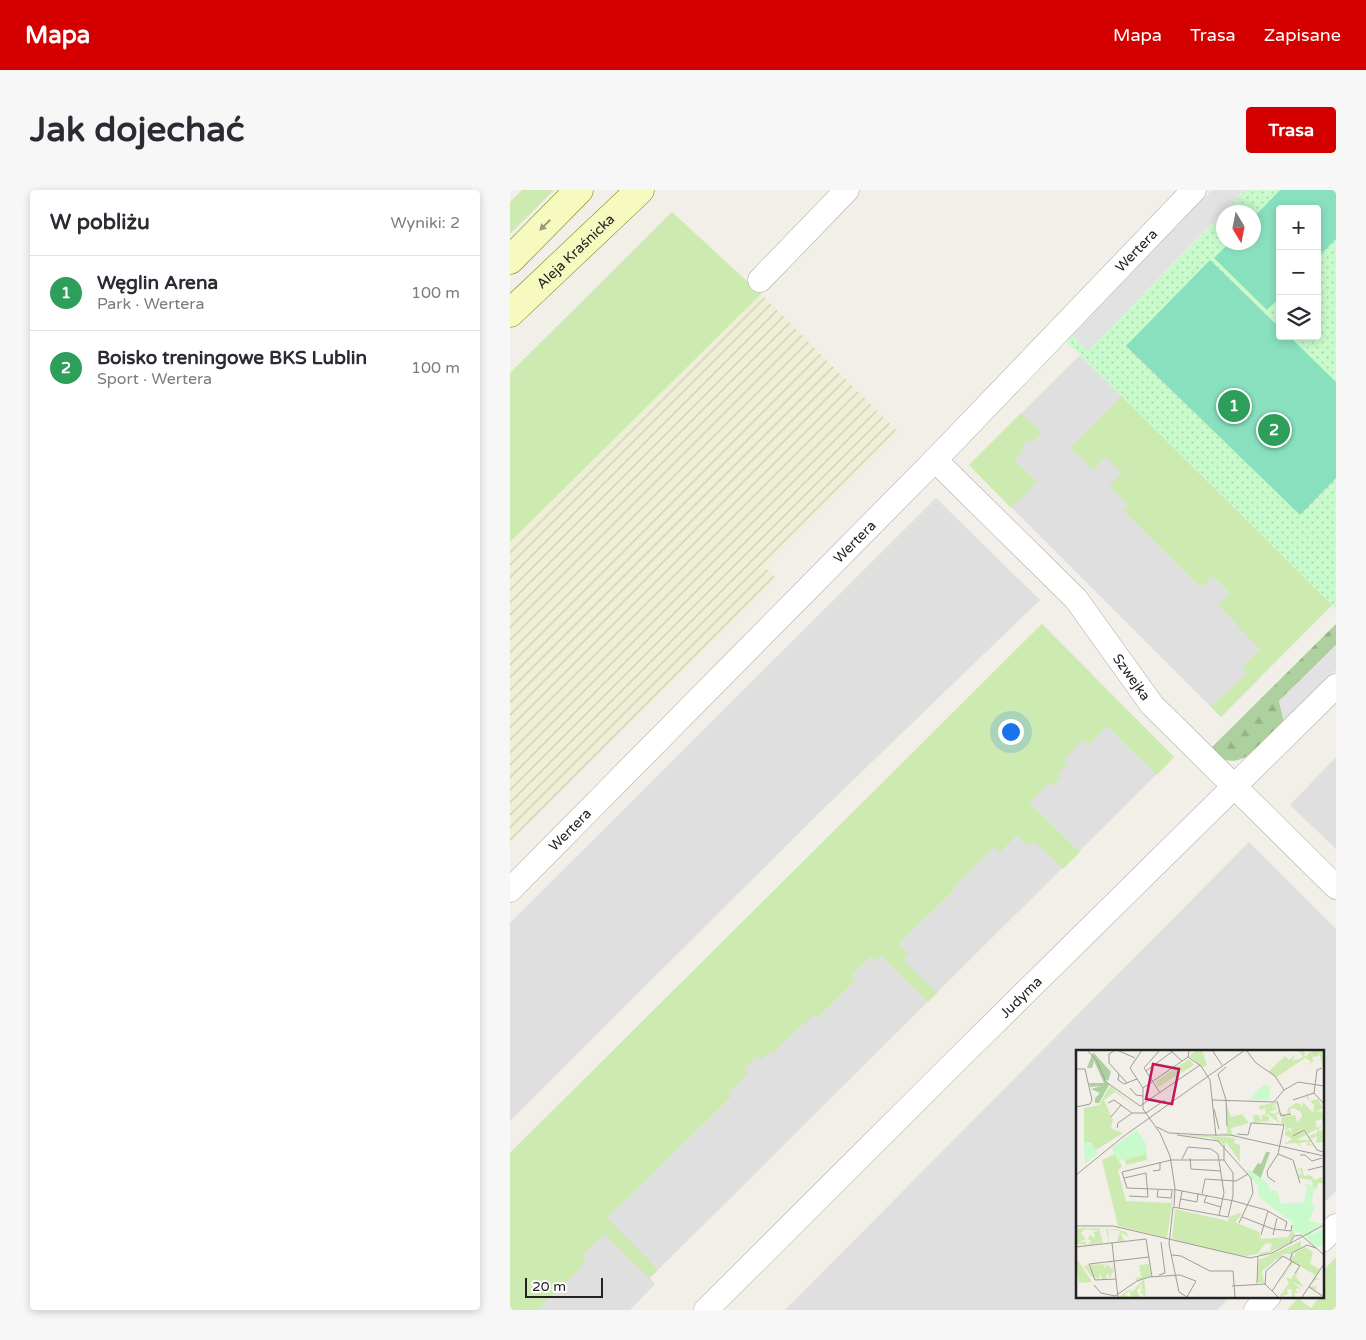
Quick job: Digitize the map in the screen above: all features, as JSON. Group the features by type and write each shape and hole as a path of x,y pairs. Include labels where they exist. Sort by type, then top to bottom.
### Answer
{"main road":[{"path":"510,260 579,190"},
{"name":"Aleja Kraśnicka","path":"510,313 640,190"}],"street":[{"path":"760,280 847,190"},
{"name":"Wertera","path":"510,890 936,460 1194,190"},
{"name":"Szwejka","path":"936,460 1076,599 1152,705 1336,887"},
{"name":"Judyma","path":"706,1310 1336,686"},
{"path":"1324,1238 1336,1226"},
{"path":"1256,1310 1267,1298"}],"shaded area":[{"path":"1212,190 1244,190 1229,205 1216,205 1216,219 1088,351 1072,335"},
{"path":"1080,355 1332,605 1221,717 969,465"},
{"path":"936,498 1040,600 819,813 510,1121 510,923"},
{"path":"1042,624 1174,757 650,1278 655,1284 630,1310 510,1310 510,1153"},
{"path":"1336,645 1336,670 1284,722 1279,701"},
{"path":"1336,757 1336,849 1290,805"},
{"path":"1249,842 1336,929 1336,1191 1324,1203 1324,1050 1076,1050 1076,1298 1229,1298 1217,1310 785,1310"}],"green space":[{"path":"522,190 554,190 510,234 510,202"},
{"path":"1245,190 1336,190 1336,609 1067,342 1072,335 1088,351 1216,220 1216,250 1261,250 1261,205 1230,205"},
{"path":"1280,190 1336,190 1336,239 1321,254 1321,205 1276,205 1276,301 1267,310 1214,258 1222,250 1261,250 1261,210"},
{"path":"672,212 761,294 510,542 510,373"},
{"path":"1210,260 1276,324 1276,340 1293,340 1336,382 1336,478 1300,515 1126,346"},
{"path":"761,294 898,432 764,566 776,578 510,842 510,542"},
{"path":"1122,396 1332,605 1221,717 1211,707 1247,673 1242,668 1260,649 1218,605 1230,593 1213,576 1201,587 1123,511 1128,505 1109,486 1122,473 1106,457 1093,470 1070,448"},
{"path":"1021,413 1042,433 1032,443 1028,440 1021,447 1024,451 1014,460 1037,482 1011,508 969,465"},
{"path":"1042,624 1174,757 1157,775 1107,726 1088,745 1083,740 1064,759 1068,763 1058,774 1061,778 1053,786 1048,783 1029,803 1080,852 1063,869 1034,841 1028,846 1017,835 1000,852 994,847 955,886 956,888 898,944 909,954 903,960 937,993 928,1002 881,955 876,961 871,956 851,976 855,981 817,1018 812,1014 812,1017 801,1025 772,1054 770,1051 761,1060 757,1056 744,1069 748,1074 729,1092 732,1096 607,1218 658,1270 649,1278 604,1234 582,1256 586,1260 577,1271 537,1310 510,1310 510,1153"},
{"path":"1336,624 1336,645 1279,701 1284,722 1258,748 1234,761 1222,758 1210,749"},
{"path":"1336,1257 1336,1310 1287,1310 1298,1298 1311,1308 1318,1298 1324,1298 1324,1270"}],"place":[{"name":"Węglin Arena","path":"1234,406"},
{"name":"Boisko treningowe BKS Lublin","path":"1274,430"}]}
